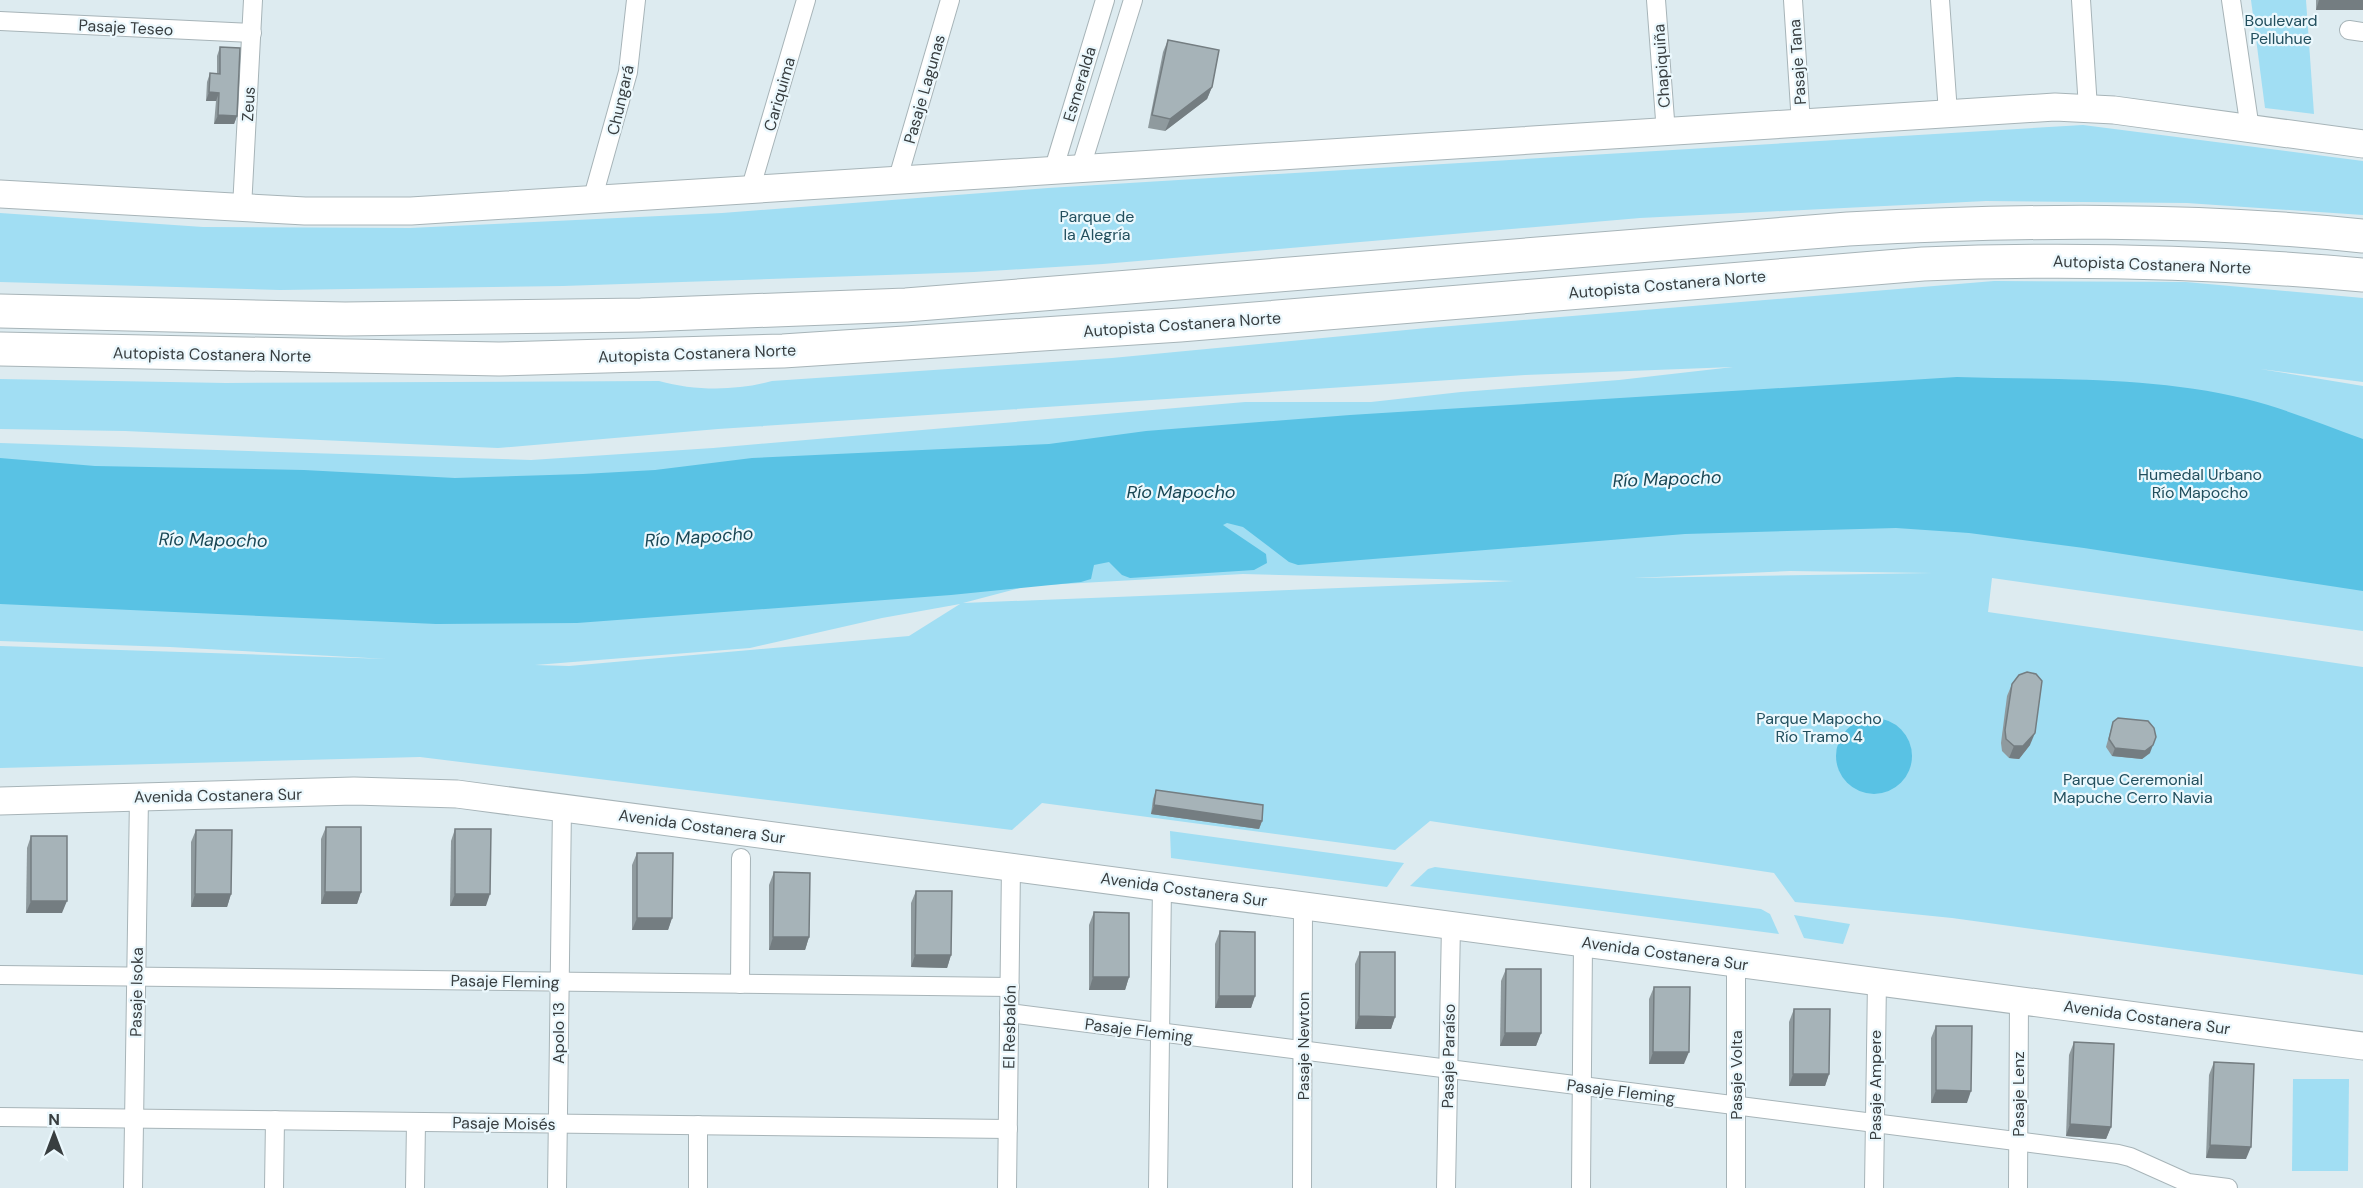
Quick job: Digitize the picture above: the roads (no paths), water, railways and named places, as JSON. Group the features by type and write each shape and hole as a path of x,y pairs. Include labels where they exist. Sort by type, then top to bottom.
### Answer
{"highway":[{"path":"0,312 345,319 631,316 906,305 1848,229 1946,224 2167,224 2363,236"},
{"name":"Autopista Costanera Norte","path":"0,349 421,358 783,351 1054,334 1923,264 2020,261 2134,262 2268,267 2363,275"}],"main road":[{"path":"0,194 243,208 411,211 751,187 1666,133 2055,107 2088,108 2363,144"},
{"name":"Avenida Costanera Sur","path":"0,801 408,791 457,794 562,806 2363,1046"}],"street":[{"name":"Zeus","path":"243,208 253,0"},
{"name":"Chungará","path":"593,197 628,72 636,0"},
{"name":"Cariquima","path":"751,187 806,0"},
{"name":"Pasaje Lagunas","path":"898,178 950,0"},
{"name":"Esmeralda","path":"1054,168 1105,0"},
{"name":"Esmeralda","path":"1082,167 1133,0"},
{"name":"Chapiquiña","path":"1656,0 1666,133"},
{"name":"Pasaje Tana","path":"1793,0 1801,124"},
{"path":"1940,0 1948,113"},
{"path":"2081,0 2088,108"},
{"path":"2231,0 2250,129"},
{"name":"Pasaje Teseo","path":"0,21 252,33"},
{"name":"Pasaje Isoka","path":"133,1188 139,797"},
{"name":"Apolo 13","path":"557,1188 562,806"},
{"path":"740,984 741,858"},
{"name":"El Resbalón","path":"1007,1188 1011,866"},
{"path":"1158,1188 1162,886"},
{"name":"Pasaje Newton","path":"1302,1188 1303,905"},
{"name":"Pasaje Paraíso","path":"1446,1188 1451,925"},
{"path":"1581,1188 1583,942"},
{"name":"Pasaje Volta","path":"1736,962 1736,1188"},
{"name":"Pasaje Fleming","path":"0,975 1010,987"},
{"name":"Pasaje Ampere","path":"1874,1188 1877,981"},
{"name":"Pasaje Lenz","path":"2018,1188 2019,1000"},
{"name":"Pasaje Fleming","path":"1009,1012 2118,1154 2157,1179 2197,1186 2228,1188"},
{"name":"Pasaje Moisés","path":"0,1117 1008,1129"},
{"path":"274,1120 274,1188"},
{"path":"415,1188 416,1122"},
{"path":"698,1125 698,1188"}],"water":[{"name":"Humedal Urbano Río Mapocho","path":"1957,377 2102,380 2175,386 2246,399 2363,439 2363,591 2084,548 1969,533 1896,528 1685,534 1298,565 1289,562 1243,527 1227,523 1223,525 1266,554 1267,563 1254,570 1130,578 1122,575 1109,562 1094,565 1091,579 1081,582 951,595 577,623 436,624 0,604 0,458 95,466 304,470 455,478 583,474 655,470 752,458 1049,444 1146,431 1350,415"},
{"path":"1874,718 1889,721 1901,729 1909,741 1912,756 1909,771 1901,783 1889,791 1874,794 1859,791 1847,783 1839,771 1836,756 1839,741 1847,729 1859,721"}],"park label":[{"name":"Boulevard Pelluhue","path":"2281,29"},
{"name":"Parque de la Alegría","path":"1097,225"},
{"name":"Parque Mapocho Río Tramo 4","path":"1819,727"},
{"name":"Parque Ceremonial Mapuche Cerro Navia","path":"2133,788"}],"water label":[{"name":"Río Mapocho","path":"1667,479"},
{"name":"Río Mapocho","path":"1181,492"},
{"name":"Río Mapocho","path":"699,537"},
{"name":"Río Mapocho","path":"213,540"}]}
